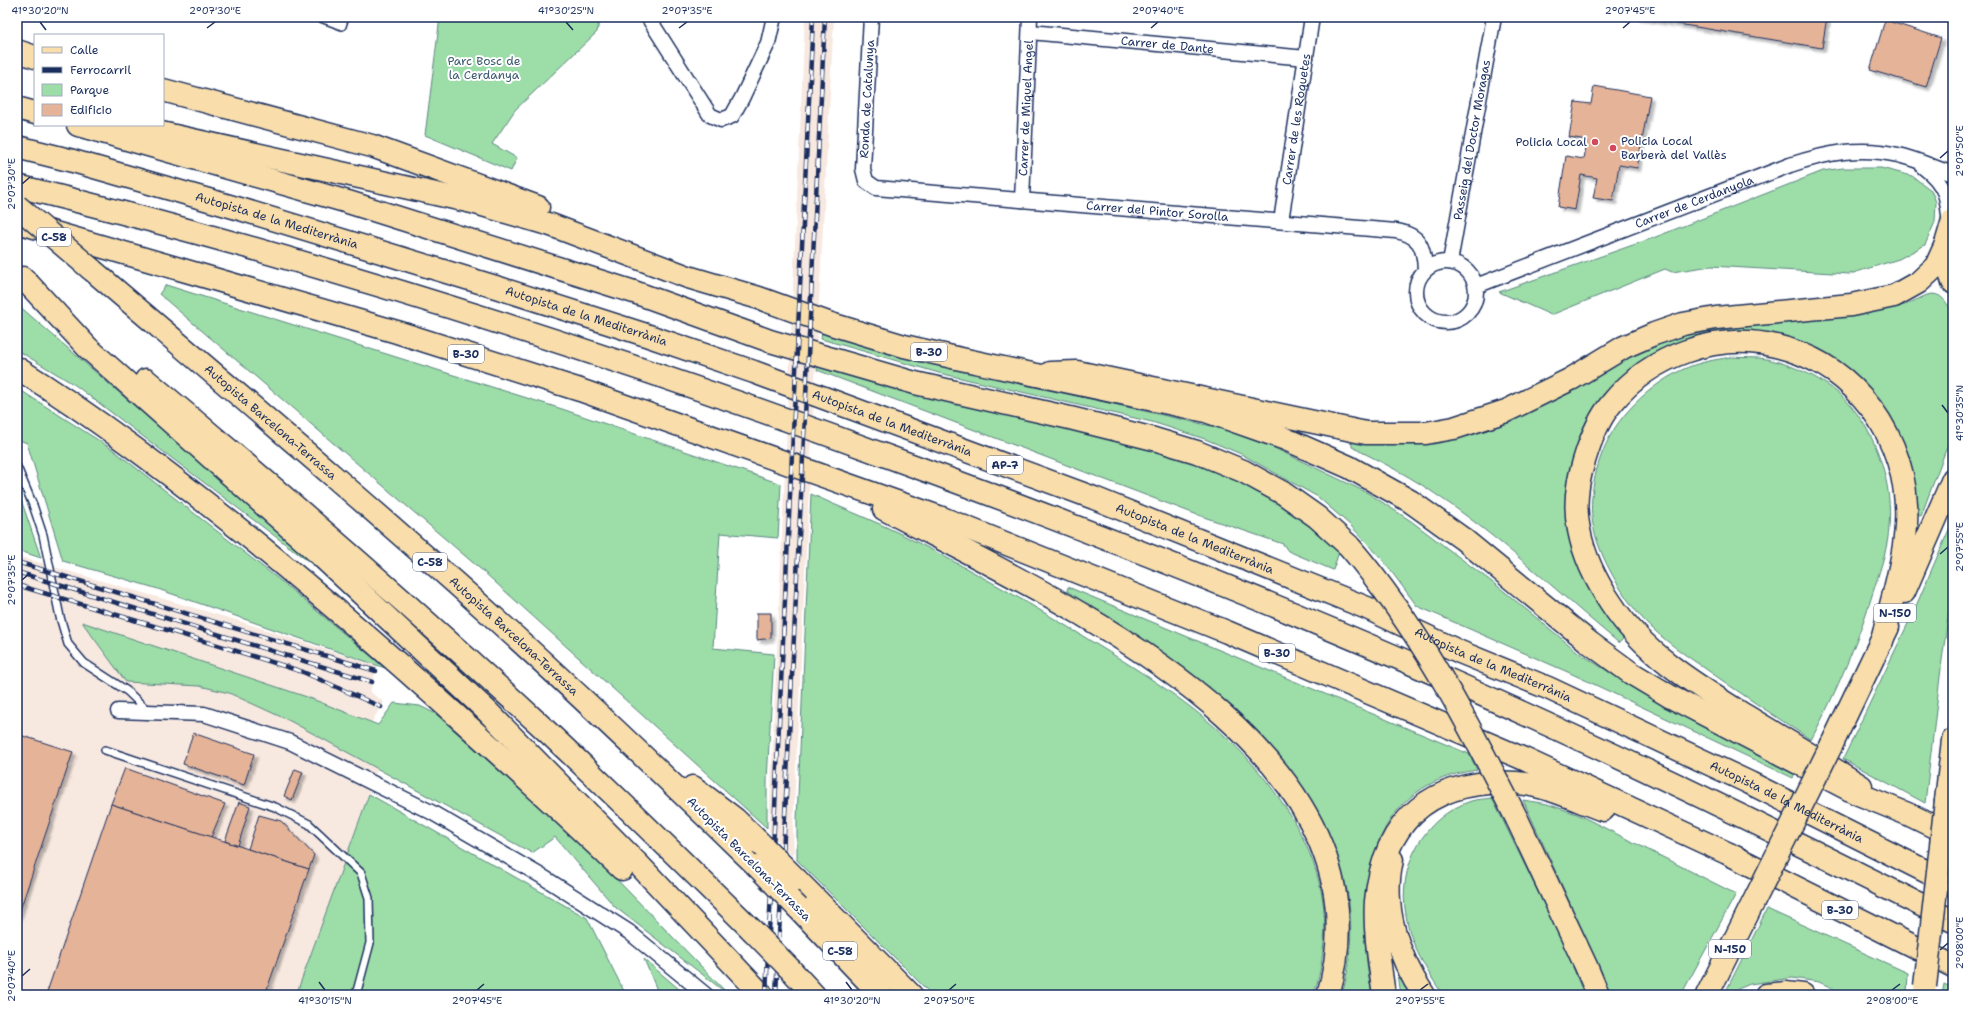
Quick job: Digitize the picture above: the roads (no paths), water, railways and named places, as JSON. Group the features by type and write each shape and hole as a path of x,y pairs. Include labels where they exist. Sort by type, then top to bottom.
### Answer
{"main road":[{"path":"17,51 34,57"},
{"path":"164,90 372,146 507,195 688,267 759,298"},
{"path":"17,103 34,106"},
{"path":"17,108 34,113"},
{"path":"82,126 348,202 634,292 770,341 869,370 915,383 1070,418 1154,439 1197,452 1244,471 1283,493 1317,517 1348,546 1386,591 1409,624 1456,702 1517,819 1598,995"},
{"name":"B-30","path":"130,126 472,202 551,225 688,276 759,298 831,324 904,346 1206,411 1283,438 1349,467 1384,485 1440,522 1590,643 1632,673 1708,717 1856,793 1910,815 1953,836"},
{"name":"Autopista de la Mediterrània","path":"17,147 74,161 240,209 491,285 646,335 754,372 1094,498 1367,608 1460,652 1548,688 1750,783 1953,885"},
{"name":"AP-7","path":"17,186 340,274 510,326 753,407 1088,530 1351,638 1538,720 1733,812 1953,921"},
{"name":"Autopista Barcelona-Terrassa","path":"17,206 315,460 499,622 594,709 758,867 881,995"},
{"path":"17,222 109,248"},
{"name":"B-30","path":"17,230 109,248 397,332 580,390 942,518 1227,632 1531,762 1727,853 1953,966"},
{"path":"1950,230 1946,258 1953,282"},
{"path":"1029,374 1077,372 1366,433 1426,433 1454,428 1506,411 1571,379 1624,347 1654,334 1683,324 1716,318 1851,305 1894,296 1919,282 1929,273 1939,261 1950,230"},
{"path":"20,275 277,491 437,632 624,805 752,930 814,995"},
{"path":"20,275 88,348 322,557 487,711 753,991"},
{"path":"1882,641 1903,554 1907,528 1906,496 1898,459 1885,429 1870,405 1851,384 1828,367 1807,356 1784,348 1762,343 1740,341 1715,343 1693,348 1660,363 1628,386 1611,404 1597,426 1587,451 1579,476 1577,501 1578,528 1585,552 1596,578 1612,604 1630,628 1649,648 1685,678 1910,815"},
{"path":"17,368 70,401 124,439 259,545 360,628 542,792 753,991"},
{"path":"818,474 1047,594 1107,630 1190,686 1237,726 1262,752 1300,803 1328,860 1338,908 1336,960 1328,995"},
{"name":"N-150","path":"1708,991 1882,641 1953,479"},
{"path":"594,709 735,819 911,995"},
{"path":"1925,991 1953,740"},
{"path":"1384,995 1378,952 1376,902 1385,858 1392,841 1416,810 1431,799 1447,791 1466,785 1518,783 1545,789 1727,853"},
{"path":"1406,821 1395,844 1391,864 1390,906 1392,924 1407,966 1424,995"},
{"path":"1766,995 1786,993 1803,995"}],"street":[{"path":"648,17 710,115 721,120 732,116 742,98 768,43 774,17"},
{"name":"Ronda de Catalunya","path":"866,181 864,169 871,17"},
{"name":"Carrer de Miquel Angel","path":"1022,200 1030,17"},
{"name":"Carrer de les Roquetes","path":"1281,221 1312,17"},
{"name":"Passeig del Doctor Moragas","path":"1450,262 1494,17"},
{"name":"Carrer de Dante","path":"1030,32 1306,58"},
{"name":"Carrer de Cerdanyola","path":"1476,286 1813,158 1834,152 1859,150 1878,151 1900,155 1918,163 1953,174"},
{"name":"Carrer de Cerdanyola","path":"1918,163 1932,173 1946,192 1950,230"},
{"name":"Carrer del Pintor Sorolla","path":"866,181 876,188 1406,232 1415,238 1421,246 1425,270"},
{"path":"1450,262 1459,265 1466,270 1476,286 1475,300 1469,312 1457,321 1444,323 1430,318 1420,309 1416,295 1417,282 1425,270 1432,265 1450,262"},
{"path":"118,711 204,714 290,742 430,812 543,877 629,932 706,995"}],"lane":[{"path":"318,17 342,26 345,17"},
{"path":"17,468 33,505 43,535 68,644 84,663 127,691 149,712"},
{"path":"105,750 275,807 309,824 361,873 369,898 370,943 356,995"}],"railway":[{"path":"766,995 813,17"},
{"path":"776,995 825,17"},
{"path":"17,562 376,671"},
{"path":"17,572 372,682"},
{"path":"17,585 303,672 381,707"}],"place":[{"name":"Policia Local","path":"1595,142"},
{"name":"Policia Local Barberà del Vallès","path":"1613,148"}],"park label":[{"name":"Parc Bosc de la Cerdanya","path":"484,68"}]}
